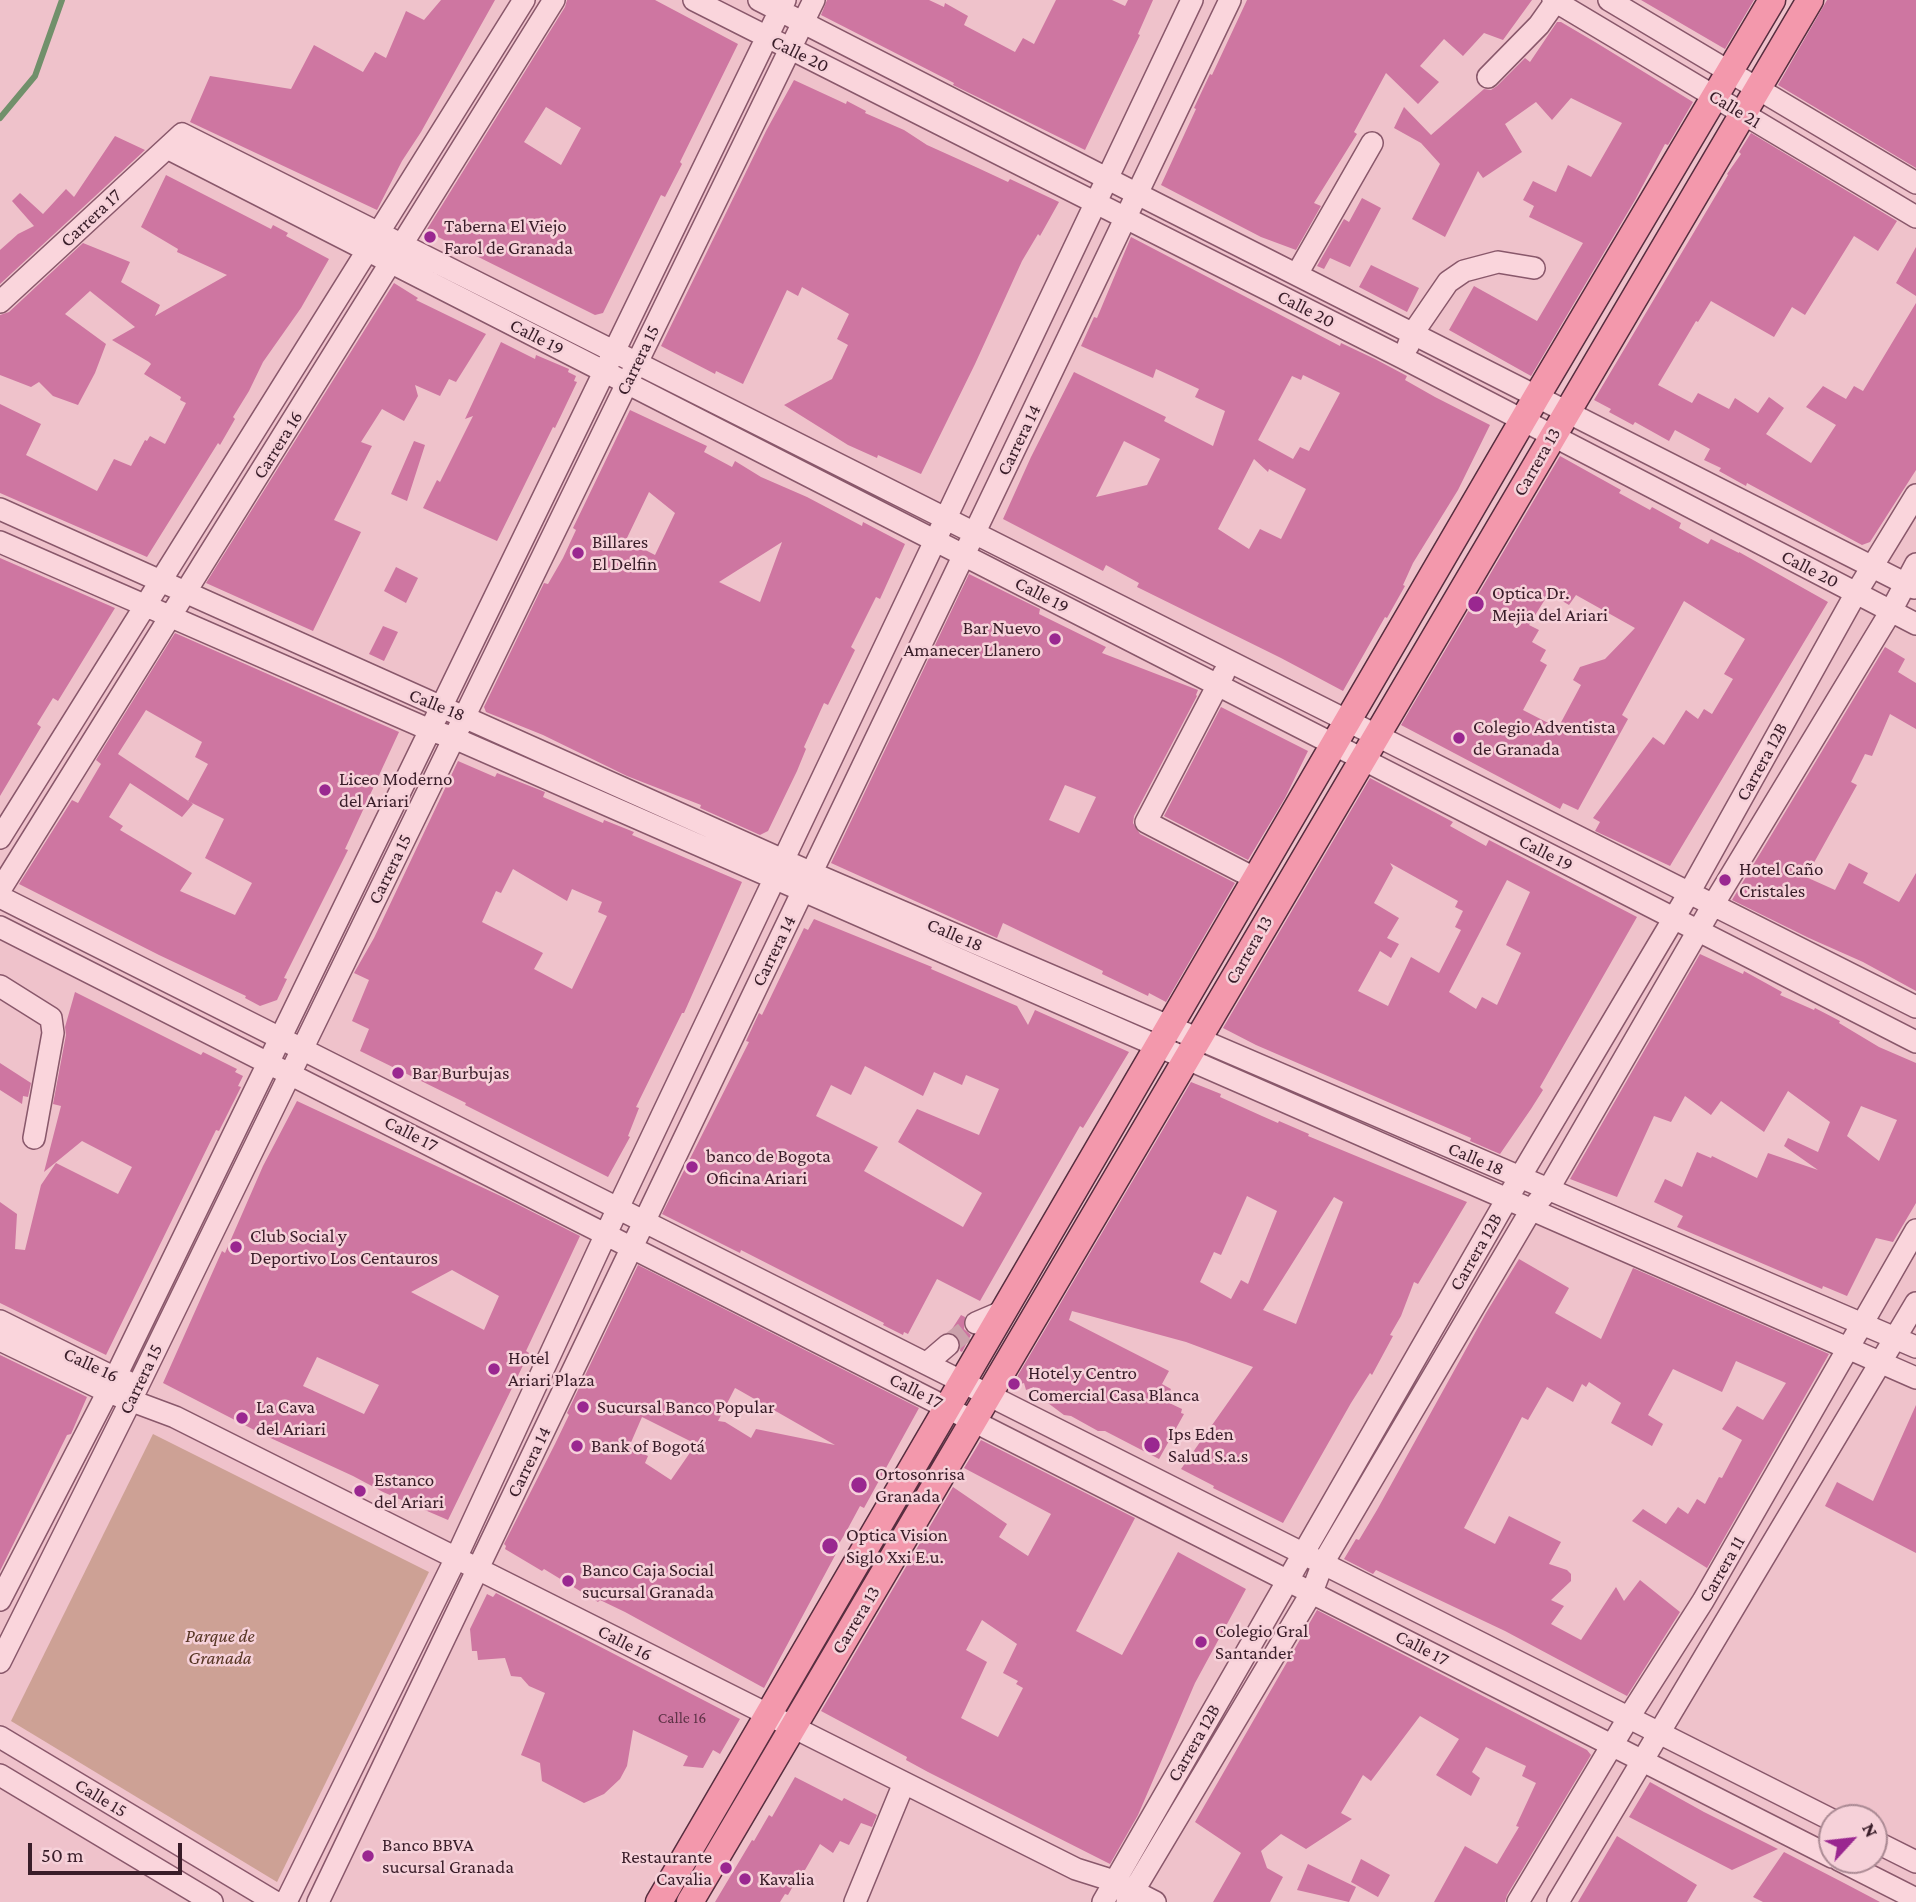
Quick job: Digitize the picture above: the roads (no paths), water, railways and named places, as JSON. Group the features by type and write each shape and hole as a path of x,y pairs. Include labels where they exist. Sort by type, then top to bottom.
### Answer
{"main road":[{"name":"Carrera 13","path":"659,1902 1537,396 1772,0"},
{"name":"Carrera 13","path":"690,1902 1810,0"}],"street":[{"name":"Carrera 16","path":"0,838 524,0"},
{"name":"Carrera 16","path":"0,890 554,0"},
{"name":"Calle 20","path":"694,0 1403,358 1916,624"},
{"name":"Calle 20","path":"759,0 782,5 803,22 937,93 1108,177 1910,586"},
{"name":"Carrera 15","path":"0,1662 135,1393 814,0"},
{"name":"Carrera 14","path":"286,1902 456,1558 618,1208 1192,0"},
{"name":"Carrera 14","path":"318,1902 1230,0"},
{"name":"Calle 21","path":"1609,0 1916,183"},
{"path":"1488,77 1539,25 1554,1"},
{"name":"Calle 21","path":"1554,1 1916,217"},
{"name":"Carrera 15","path":"0,1600 111,1385 782,5"},
{"path":"481,70 502,86"},
{"path":"925,117 937,93"},
{"path":"450,119 472,134"},
{"name":"Calle 19","path":"174,141 608,362 627,383 1916,1042"},
{"name":"Carrera 17","path":"0,302 174,141"},
{"path":"1297,274 1372,143"},
{"path":"680,214 704,224"},
{"path":"1403,358 1413,333 1448,282 1464,271 1498,262 1534,268"},
{"name":"Calle 19","path":"608,362 637,363 1916,1007"},
{"path":"752,447 762,427"},
{"name":"Carrera 12B","path":"1108,1896 1507,1199 1689,893 1856,593 1916,495"},
{"name":"Calle 18","path":"0,509 440,708 465,716 807,883 1191,1049 1531,1210 1916,1378"},
{"name":"Calle 18","path":"0,542 429,730 779,870"},
{"name":"Carrera 12B","path":"1130,1897 1312,1592 1323,1563 1531,1210 1548,1189 1713,905 1891,611 1910,586 1916,564"},
{"path":"1123,636 1135,614"},
{"path":"1230,662 1146,822 1256,879"},
{"path":"870,677 900,690"},
{"path":"807,810 836,822"},
{"path":"1550,855 1559,827"},
{"name":"Calle 17","path":"0,897 1818,1813"},
{"name":"Calle 17","path":"0,927 1818,1850"},
{"path":"1785,975 1796,946"},
{"path":"140,998 158,976"},
{"path":"0,986 51,1018 53,1033 34,1138"},
{"name":"Calle 18","path":"1191,1049 1548,1189 1916,1347"},
{"name":"Carrera 11","path":"1518,1902 1629,1717 1703,1601 1916,1230"},
{"name":"Carrera 11","path":"1558,1902 1916,1303"},
{"path":"976,1323 1004,1311"},
{"name":"Calle 16","path":"0,1321 111,1385"},
{"name":"Calle 16","path":"0,1340 135,1393 175,1417 1076,1869 1108,1896 1155,1902"},
{"path":"927,1363 948,1345"},
{"path":"1703,1601 1731,1616"},
{"name":"Calle 15","path":"0,1737 275,1902"},
{"name":"Calle 15","path":"0,1775 212,1902"},
{"path":"855,1902 904,1783"},
{"path":"1888,1848 1916,1862"},
{"path":"1867,1874 1916,1899"}],"waterway":[{"path":"0,118 35,76 62,0"}],"tunnel":[{"path":"948,1345 976,1323"}],"place":[{"name":"Taberna El Viejo Farol de Granada","path":"430,237"},
{"name":"Billares El Delfin","path":"578,553"},
{"name":"Optica Dr. Mejia del Ariari","path":"1476,604"},
{"name":"Bar Nuevo Amanecer Llanero","path":"1055,639"},
{"name":"Colegio Adventista de Granada","path":"1459,738"},
{"name":"Liceo Moderno del Ariari","path":"325,790"},
{"name":"Hotel Caño Cristales","path":"1725,880"},
{"name":"Bar Burbujas","path":"398,1073"},
{"name":"banco de Bogota Oficina Ariari","path":"692,1167"},
{"name":"Club Social y Deportivo Los Centauros","path":"236,1247"},
{"name":"Hotel Ariari Plaza","path":"494,1369"},
{"name":"Hotel y Centro Comercial Casa Blanca","path":"1014,1384"},
{"name":"Sucursal Banco Popular","path":"583,1407"},
{"name":"La Cava del Ariari","path":"242,1418"},
{"name":"Ips Eden Salud S.a.s","path":"1152,1445"},
{"name":"Bank of Bogotá","path":"577,1446"},
{"name":"Ortosonrisa Granada","path":"859,1485"},
{"name":"Estanco del Ariari","path":"360,1491"},
{"name":"Optica Vision Siglo Xxi E.u.","path":"830,1546"},
{"name":"Banco Caja Social sucursal Granada","path":"568,1581"},
{"name":"Colegio Gral Santander","path":"1201,1642"},
{"name":"Banco BBVA sucursal Granada","path":"368,1856"},
{"name":"Restaurante Cavalia","path":"726,1868"},
{"name":"Kavalia","path":"745,1879"}],"park label":[{"name":"Parque de Granada","path":"220,1647"}]}
